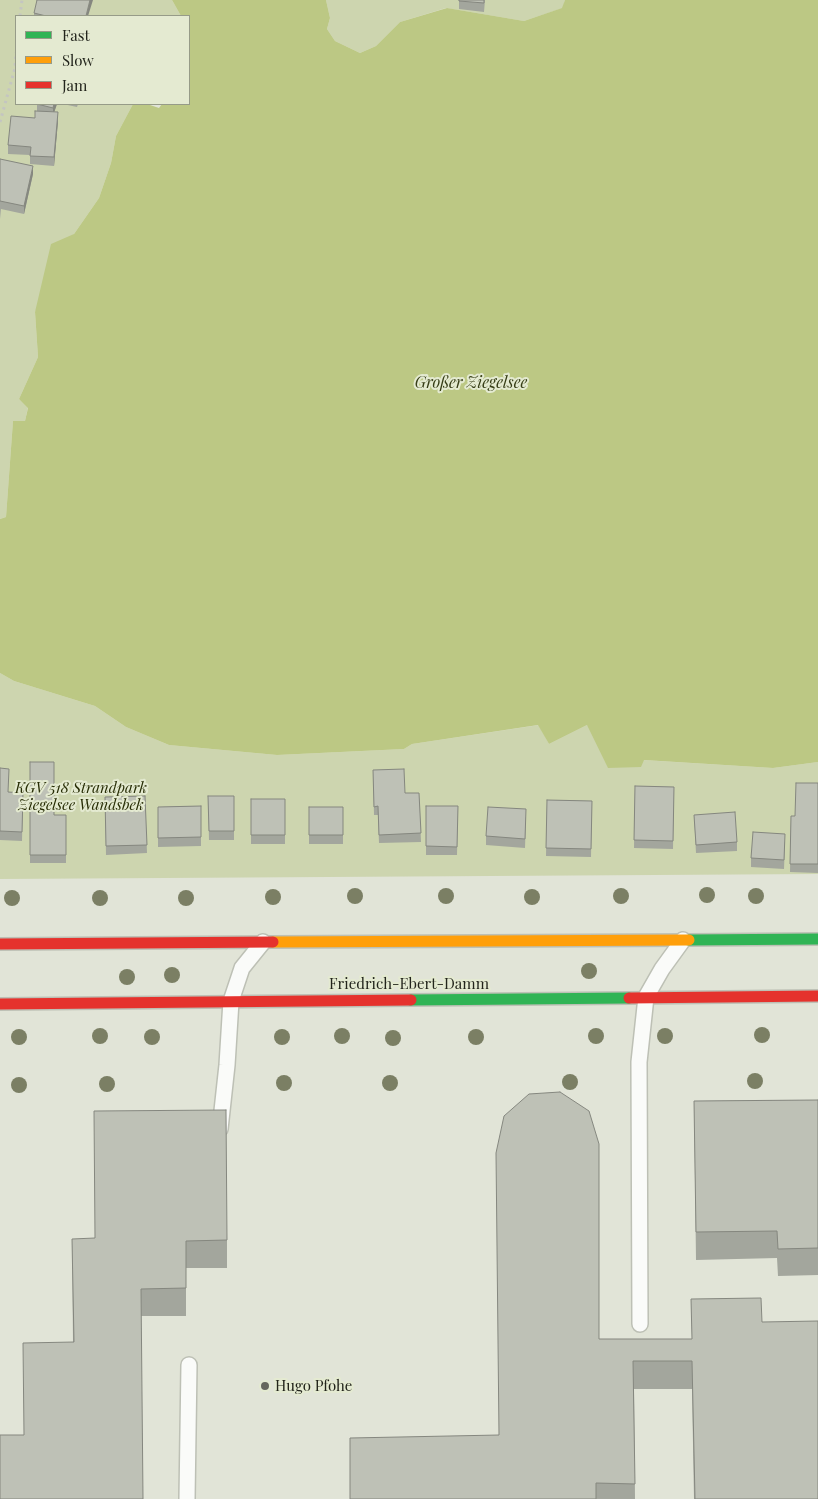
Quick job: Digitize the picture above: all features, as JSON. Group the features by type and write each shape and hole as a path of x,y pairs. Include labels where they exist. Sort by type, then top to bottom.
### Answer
{"main road":[{"path":"0,944 818,939"},
{"name":"Friedrich-Ebert-Damm","path":"0,1004 818,996"}],"lane":[{"path":"640,1324 639,1062 646,998 662,969 683,940"},
{"path":"220,1131 228,1065 231,1001 242,968 263,942"},
{"path":"187,1499 189,1365"}],"path":[{"path":"20,15 22,0"},
{"path":"0,122 15,56"}],"green space":[{"path":"0,0 172,0 180,15 15,15 15,105 132,105 116,136 111,163 99,198 74,234 35,312 38,357 19,399 28,407 25,421 13,421 6,517 0,519"},
{"path":"326,0 565,0 563,8 524,21 446,8 400,22 376,46 360,53 335,41 327,29 330,18"},
{"name":"KGV 518 Strandpark Ziegelsee Wandsbek","path":"0,673 14,681 95,706 126,727 169,745 277,755 404,749 412,744 539,725 549,744 587,725 643,760 773,768 818,762 818,874 0,879"}],"water":[{"name":"Großer Ziegelsee","path":"172,0 326,0 330,18 327,29 335,41 360,53 376,46 400,22 447,8 524,21 562,8 565,0 818,0 818,762 773,768 644,760 641,767 608,768 587,725 549,744 538,725 412,744 404,749 277,755 169,745 126,727 95,706 14,681 0,673 0,519 6,517 13,421 25,421 28,408 19,399 38,357 35,312 51,244 74,234 99,198 111,163 116,136 132,105 150,105 159,108 161,105 190,105 190,15 180,15"}],"building":[{"path":"37,0 90,0 86,15 42,15 34,13"},
{"path":"484,0 484,3 459,1"},
{"path":"41,105 54,105 53,108"},
{"path":"35,111 58,112 54,157 30,156 31,147 8,145 11,116 35,118"},
{"path":"0,159 33,166 24,206 0,201"},
{"path":"30,762 54,762 54,815 66,815 66,855 30,855"},
{"path":"0,768 9,769 8,792 23,793 22,832 0,831"},
{"path":"404,769 405,793 419,793 421,833 379,835 378,806 374,807 373,770"},
{"path":"796,783 818,783 818,864 790,864 791,816 795,816"},
{"path":"635,786 674,787 673,841 634,840"},
{"path":"145,796 147,845 106,846 105,797"},
{"path":"208,796 234,796 234,831 209,831"},
{"path":"251,799 285,799 285,835 251,835"},
{"path":"547,800 592,801 591,849 546,848"},
{"path":"201,806 201,837 158,838 158,807"},
{"path":"426,806 458,806 457,847 426,846"},
{"path":"309,807 343,807 343,835 309,835"},
{"path":"488,807 526,809 525,839 486,836"},
{"path":"735,812 737,842 696,845 694,815"},
{"path":"753,832 785,834 784,860 751,858"},
{"path":"560,1092 589,1111 599,1144 599,1339 692,1339 691,1299 761,1298 762,1322 818,1321 818,1499 695,1499 692,1361 633,1361 635,1484 596,1483 596,1499 350,1499 350,1438 499,1435 496,1153 504,1116 529,1094"},
{"path":"818,1100 818,1248 778,1249 777,1231 696,1232 694,1101"},
{"path":"226,1110 227,1240 186,1241 186,1288 141,1289 143,1499 0,1499 0,1435 24,1435 23,1343 74,1342 72,1239 95,1238 94,1111"}],"traffic: fast":[{"path":"689,940 818,939"},
{"path":"411,1000 629,998"}],"traffic: slow":[{"path":"273,942 689,940"}],"traffic: jam":[{"path":"0,944 273,942"},
{"path":"629,998 818,996"},
{"path":"0,1004 411,1000"}],"place":[{"name":"Hugo Pfohe","path":"265,1386"}]}
